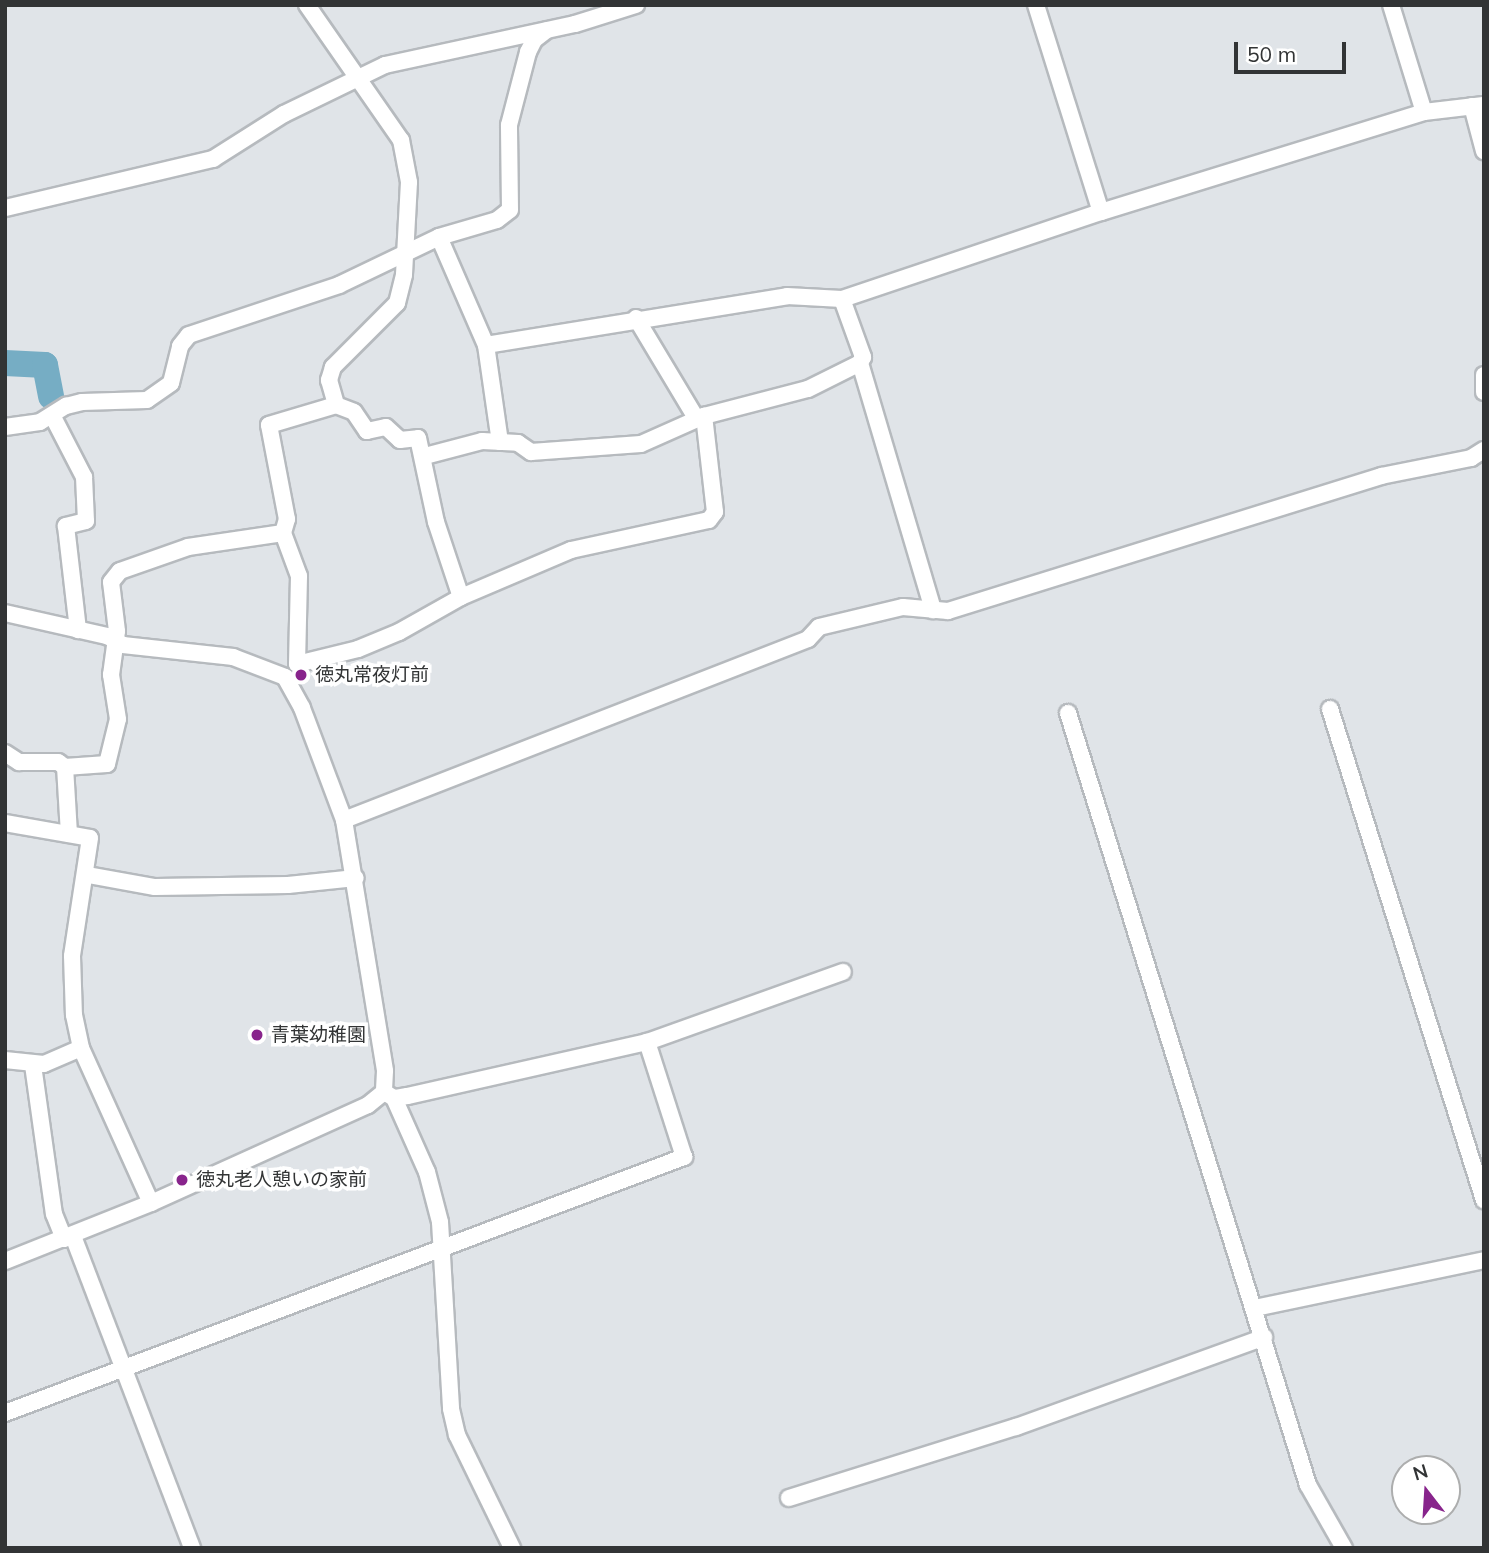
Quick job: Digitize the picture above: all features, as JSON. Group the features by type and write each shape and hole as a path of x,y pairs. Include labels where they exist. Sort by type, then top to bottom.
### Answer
{"street":[{"path":"307,5 401,140 409,182 401,255 404,275 397,303 353,344 330,374 336,405"},
{"path":"5,208 213,159 284,114 358,75 431,53 549,28 636,5"},
{"path":"1036,5 1101,212"},
{"path":"1391,5 1424,112"},
{"path":"5,427 53,417 66,406 82,402 147,400 171,383 180,346 189,335 340,285 439,237 497,220 510,210 509,125 528,52 534,40 549,28"},
{"path":"486,345 636,318 787,296 842,299 1101,212 1424,112 1478,106 1484,151"},
{"path":"439,237 486,345 500,442"},
{"path":"425,456 456,445 500,442 518,443 531,452 641,444 700,417 808,389 860,363 863,357 842,299"},
{"path":"285,677 297,664 358,649 400,632 461,597 571,550 709,520 715,512 700,417 636,318"},
{"path":"1484,360 1484,368"},
{"path":"860,363 933,610"},
{"path":"1484,375 1484,392"},
{"path":"297,664 299,576 283,533 286,519 269,425 336,405 354,412 368,431 386,427 400,440 418,438 425,456 436,522 461,597"},
{"path":"53,417 84,477 86,522 66,526 78,629"},
{"path":"344,820 808,639 819,627 903,607 948,611 1381,476 1471,458 1484,450"},
{"path":"5,753 19,762 58,762 65,767 107,764 118,719 111,675 115,640 110,592 120,571 188,547 283,533"},
{"path":"5,613 115,640 233,657 285,677 302,708 344,820 356,878 389,1095 427,1172 443,1250 451,1409 468,1460 512,1548"},
{"path":"1330,709 1484,1200"},
{"path":"1068,713 1308,1485 1343,1548"},
{"path":"65,767 69,834"},
{"path":"5,823 90,838 88,876 72,956 71,1001 81,1048 151,1203"},
{"path":"88,876 155,887 288,885 356,878"},
{"path":"5,1261 69,1238 151,1203 389,1095 496,1079 616,1046 647,1042 843,972"},
{"path":"5,1413 684,1157 647,1042"},
{"path":"5,1060 33,1065 81,1048"},
{"path":"33,1065 54,1214 69,1238 125,1369 192,1548"},
{"path":"1255,1308 1484,1260"},
{"path":"789,1498 1016,1427 1264,1337"}],"waterway":[{"path":"5,363 45,365 51,396"}],"place":[{"name":"徳丸常夜灯前","path":"301,675"},
{"name":"青葉幼稚園","path":"257,1035"},
{"name":"徳丸老人憩いの家前","path":"182,1180"}]}
